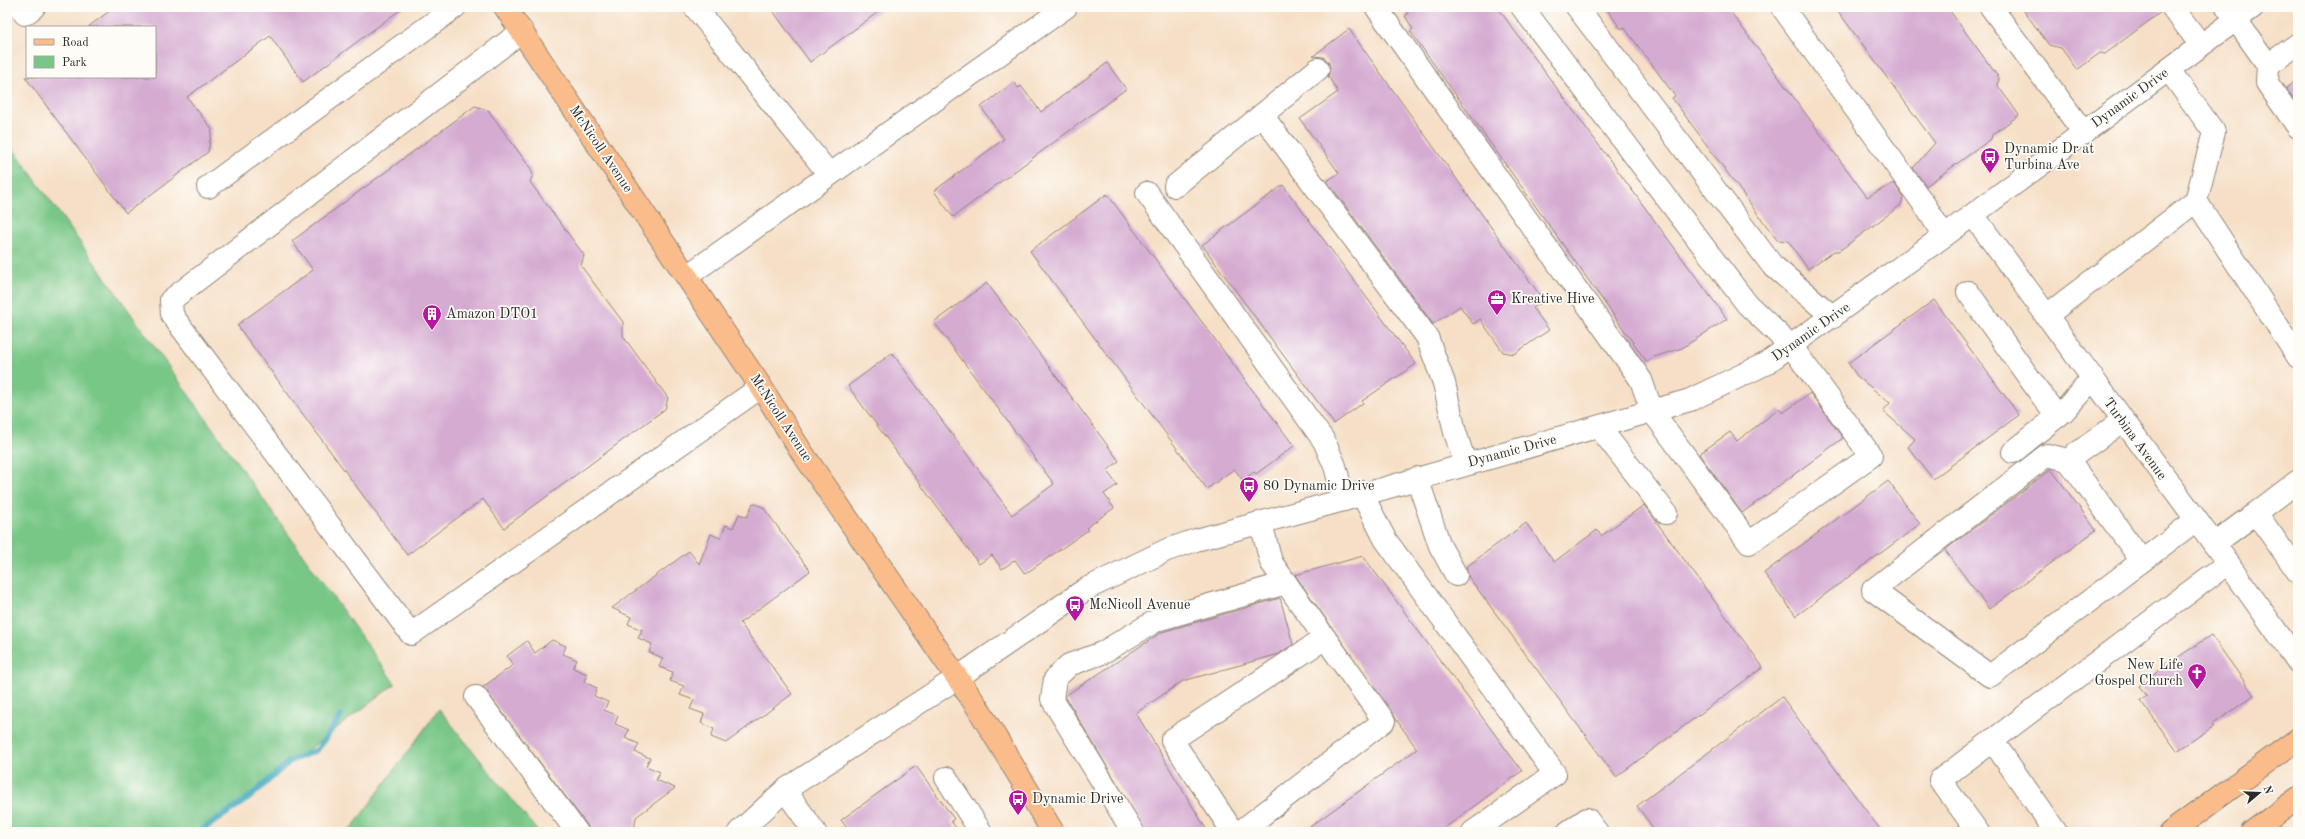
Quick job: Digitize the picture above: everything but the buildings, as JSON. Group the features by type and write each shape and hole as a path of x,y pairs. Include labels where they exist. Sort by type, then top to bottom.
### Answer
{"main road":[{"name":"McNicoll Avenue","path":"505,7 687,276 802,451 957,678 1053,832"},
{"path":"2171,832 2298,739"},
{"path":"2252,832 2298,798"}],"street":[{"path":"20,7 25,14 34,7"},
{"path":"208,187 455,7"},
{"path":"695,7 829,174"},
{"path":"687,276 1066,7"},
{"path":"1376,7 1641,380 1652,411 1749,543 1871,456 1792,347 1747,304 1522,7"},
{"path":"1577,7 1772,265 1833,317"},
{"path":"1782,7 1926,207 1944,236"},
{"path":"1991,7 2084,132"},
{"path":"2172,7 2201,45"},
{"name":"Dynamic Drive","path":"739,832 785,790 957,678 1086,589 1168,550 1196,540 1600,427 1690,400 1765,364 1792,347 2169,70 2201,45 2231,14 2253,7"},
{"path":"2231,14 2268,65 2267,83 2298,126"},
{"path":"522,31 170,300 172,315 411,634 761,387"},
{"path":"2268,65 2298,44"},
{"path":"1175,186 1318,69"},
{"path":"2046,316 2196,201 2214,132 2169,70"},
{"path":"1262,115 1427,337 1444,383 1455,432 1466,464"},
{"path":"1147,193 1324,441 1335,466 1385,539 1555,774 1473,832"},
{"path":"2196,201 2298,357"},
{"name":"Turbina Avenue","path":"1973,215 2122,421 2228,563 2298,662"},
{"path":"1968,292 2057,417"},
{"path":"2013,452 2057,417 2092,379"},
{"path":"2068,460 2122,421"},
{"path":"1600,427 1666,513"},
{"path":"2142,561 2068,460 2047,455 1873,590 1990,676 2142,561 2196,520"},
{"path":"1417,478 1440,546 1456,575"},
{"path":"2214,544 2298,481"},
{"path":"2256,513 2298,572"},
{"path":"1240,832 1384,721 1271,562 1261,523"},
{"path":"1978,832 1940,780 2228,563"},
{"path":"1133,832 1052,699 1055,679 1068,665 1102,653 1157,620 1286,583"},
{"path":"1233,832 1172,740 1325,638"},
{"path":"476,697 577,832"},
{"path":"1992,740 2056,832"},
{"path":"946,778 981,832"},
{"path":"785,790 815,832"},
{"path":"1568,832 1587,819 1597,832"}],"green space":[{"path":"7,140 395,684 200,832 13,832 7,824"},
{"path":"439,709 538,832 345,832 354,825"}],"waterway":[{"path":"199,832 250,797 290,761 317,750 341,716"}],"place":[{"name":"Dynamic Dr at Turbina Ave","path":"1990,174"},
{"name":"Kreative Hive","path":"1497,316"},
{"name":"Amazon DTO1","path":"432,331"},
{"name":"80 Dynamic Drive","path":"1249,503"},
{"name":"McNicoll Avenue","path":"1075,622"},
{"name":"New Life Gospel Church","path":"2197,690"},
{"name":"Dynamic Drive","path":"1018,816"}]}
